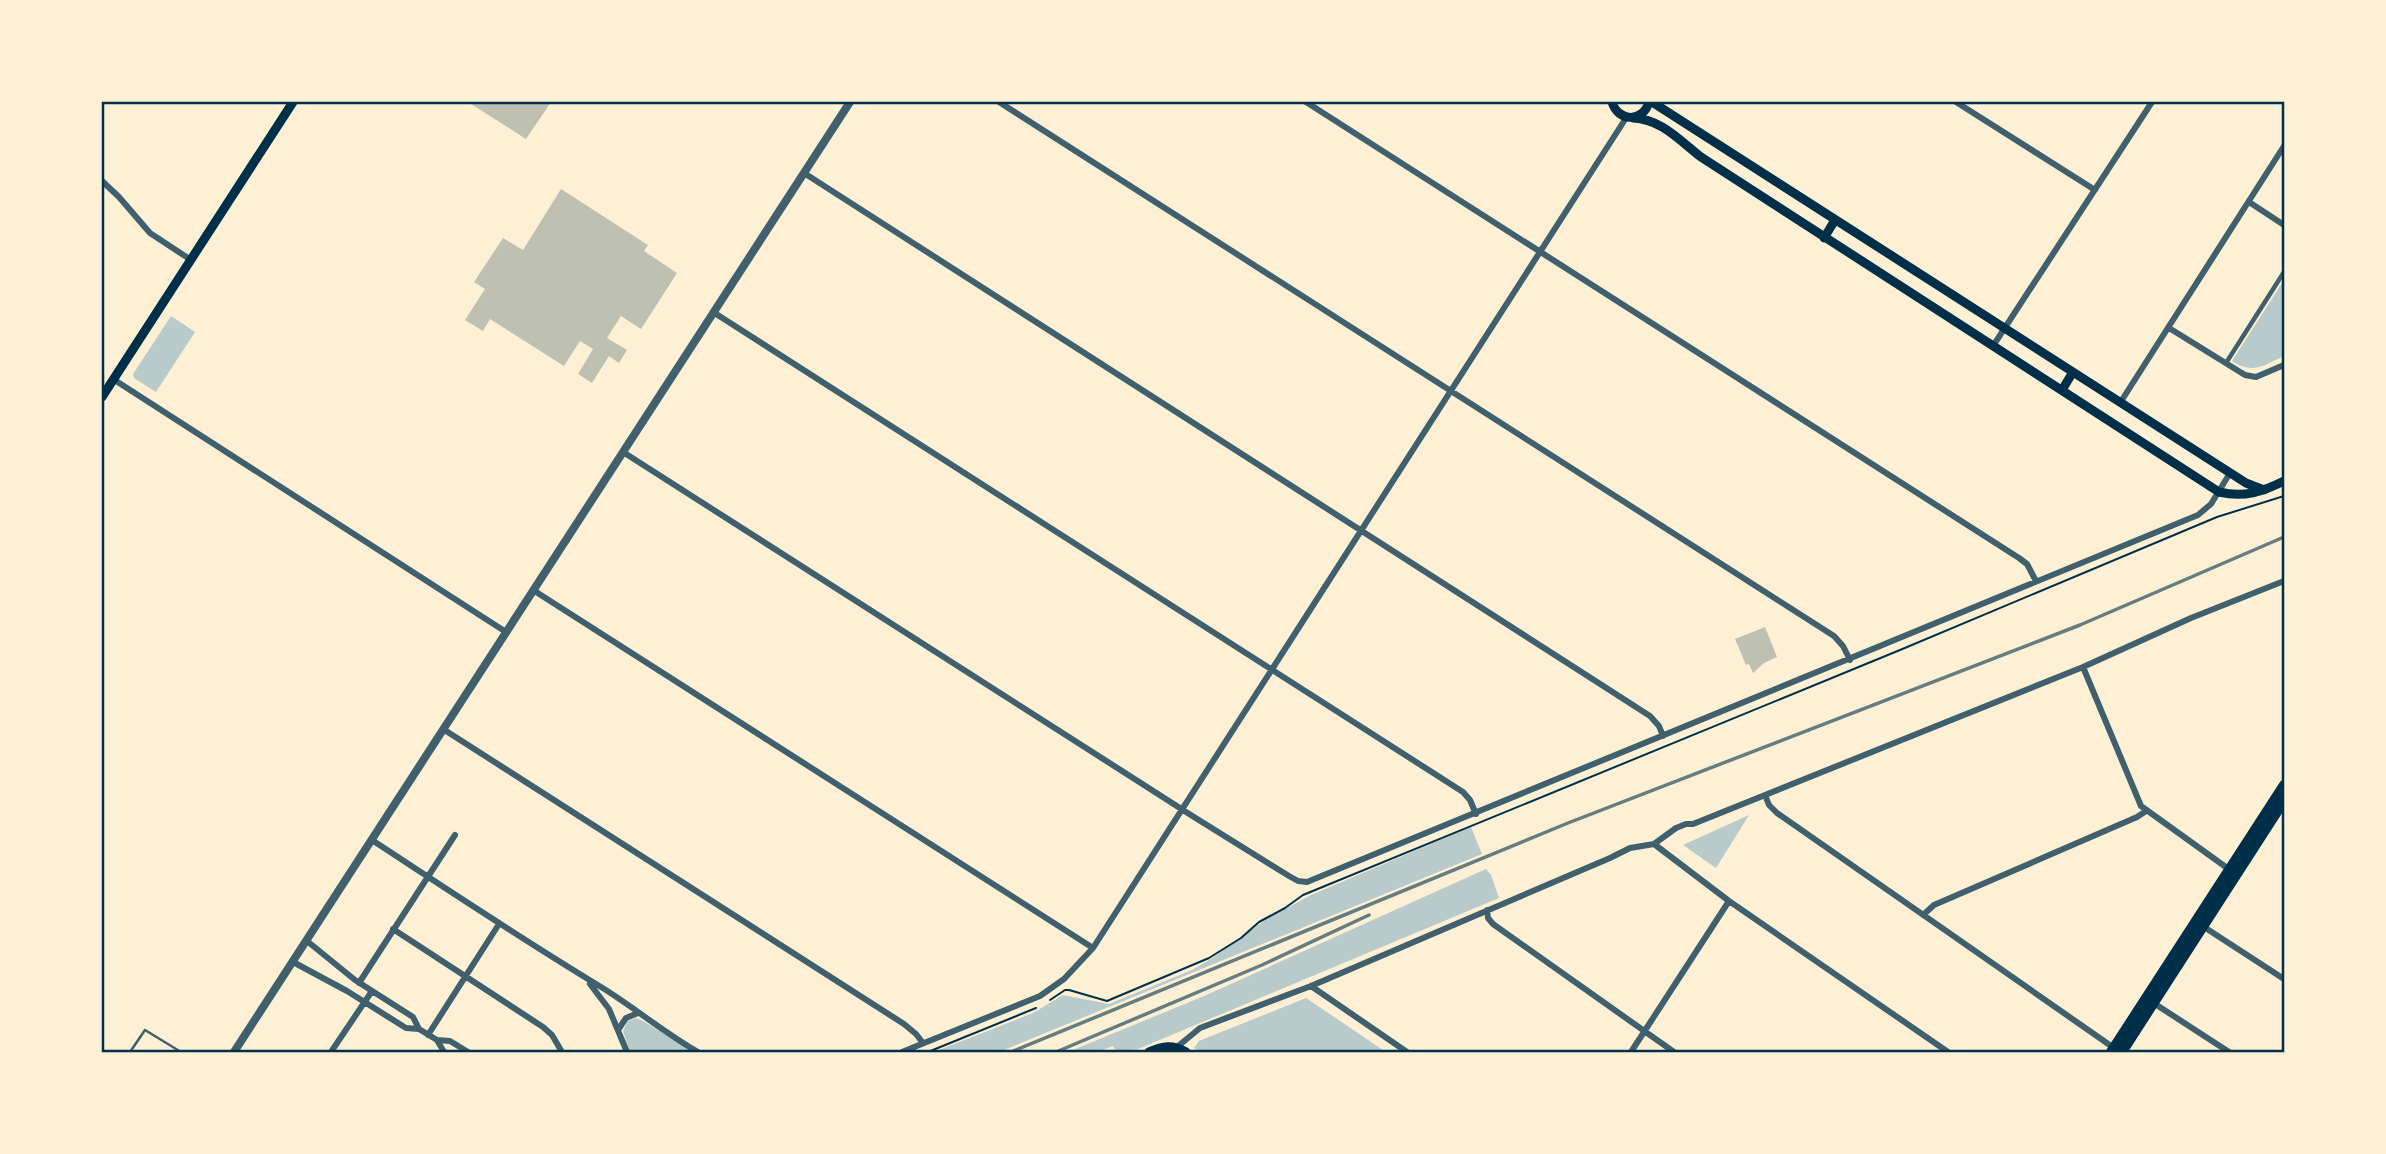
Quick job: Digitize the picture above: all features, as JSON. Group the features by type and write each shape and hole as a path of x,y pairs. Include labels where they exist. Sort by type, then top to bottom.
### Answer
{"main road":[{"path":"102,397 293,102"},
{"path":"1612,102 1616,112 1661,125 1701,157 1824,238 2219,492 2240,495 2265,490 2284,481"},
{"path":"1630,118 1644,112 1650,102 2230,473 2251,486 2265,490"},
{"path":"1824,238 1835,220"},
{"path":"2062,390 2073,372"},
{"path":"2116,1051 2233,872 2284,787"},
{"path":"2150,1001 2204,927 2233,872 2284,802"},
{"path":"1149,1052 1166,1046 1177,1047 1186,1052"}],"street":[{"path":"234,1052 850,102"},
{"path":"999,102 1833,636 1843,646 1850,660"},
{"path":"1306,102 2019,558 2027,565 2036,581"},
{"path":"1956,102 2095,190"},
{"path":"1993,346 2152,102"},
{"path":"902,1052 1040,996 1064,979 1093,948 1540,252 1630,118"},
{"path":"2120,402 2284,146"},
{"path":"804,173 1650,716 1663,736"},
{"path":"102,181 150,233 191,260"},
{"path":"2249,202 2284,225"},
{"path":"2225,364 2284,272"},
{"path":"713,312 1463,792 1476,814"},
{"path":"2169,328 2245,375 2256,377 2284,365"},
{"path":"113,379 506,632"},
{"path":"624,452 1183,810 1289,876 1307,882 2198,515 2211,504 2230,473"},
{"path":"1177,1047 1200,1028 1311,985 1630,848 1654,844 1686,824 1693,824 2082,667 2191,618 2284,581"},
{"path":"533,590 1093,948"},
{"path":"2082,667 2141,806 2233,872"},
{"path":"443,729 904,1024 923,1043"},
{"path":"1765,795 1777,813 2116,1051"},
{"path":"1923,915 1934,905 2146,811"},
{"path":"359,983 455,835"},
{"path":"372,840 698,1052"},
{"path":"1654,844 1729,901 1948,1052"},
{"path":"1632,1052 1729,901"},
{"path":"1486,910 1493,924 1675,1052"},
{"path":"428,1035 499,924"},
{"path":"2204,927 2284,979"},
{"path":"393,929 543,1027 552,1035 562,1052"},
{"path":"307,941 359,983 413,1017 419,1029"},
{"path":"293,962 406,1028 419,1029 437,1040 450,1041 468,1052"},
{"path":"584,979 603,999 628,1052"},
{"path":"1311,985 1407,1052"},
{"path":"331,1052 372,991"},
{"path":"2150,1001 2230,1052"},
{"path":"618,1030 626,1018 638,1013"},
{"path":"437,1040 444,1052"}],"lane":[{"path":"130,1052 145,1030 181,1052"}],"path":[{"path":"928,1052 1016,1017 1065,990 1107,1001 1209,958 1303,895 2217,517 2284,496"}],"shaded area":[{"path":"2284,280 2284,356 2252,368 2232,361"},
{"path":"171,316 195,332 156,392 134,378 133,374"},
{"path":"1749,815 1716,868 1683,845"},
{"path":"1471,827 1482,854 999,1052 934,1052 1033,1013 1063,995 1109,1004 1192,970 1265,920 1311,895"},
{"path":"1486,869 1491,875 1499,898 1138,1049 1117,1052 1113,1046 1097,1052 1068,1052 1204,996"},
{"path":"1306,998 1386,1052 1201,1052 1194,1048 1199,1041"},
{"path":"636,1018 693,1052 630,1052 623,1031 628,1021"}],"building":[{"path":"468,102 551,102 526,139"},
{"path":"561,189 648,245 644,251 677,273 641,329 621,316 607,338 627,350 619,363 609,356 592,383 578,374 593,349 580,341 564,366 490,319 483,331 465,320 485,289 474,282 503,238 523,250"},
{"path":"1765,627 1777,657 1764,663 1753,673 1749,664 1746,665 1735,639"}],"railway":[{"path":"1011,1052 1568,823 2080,625 2284,537"},
{"path":"1056,1052 1262,965 1369,915"}]}
